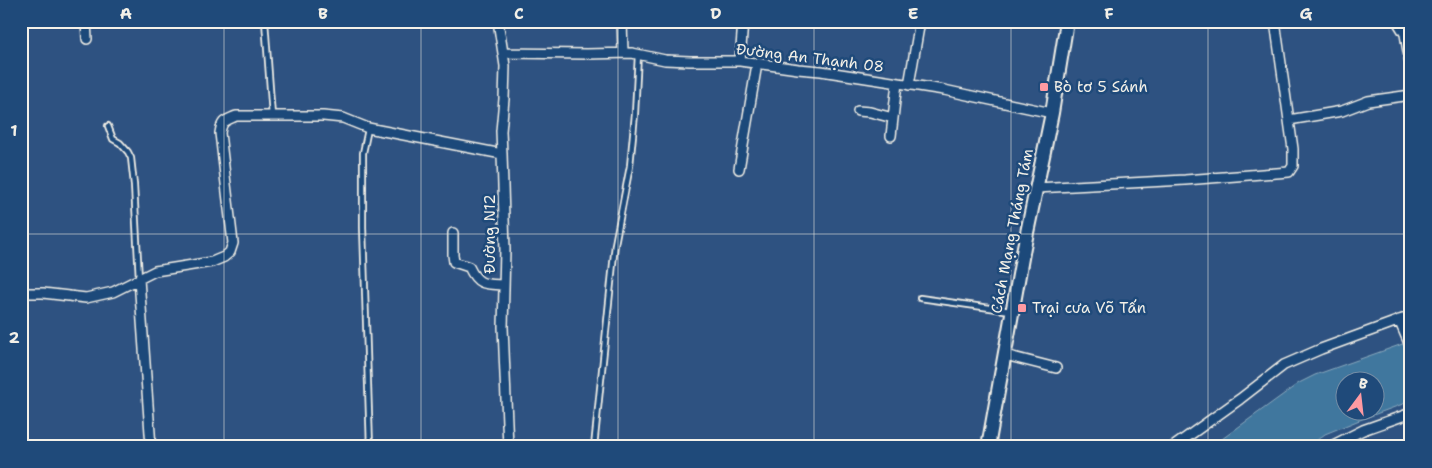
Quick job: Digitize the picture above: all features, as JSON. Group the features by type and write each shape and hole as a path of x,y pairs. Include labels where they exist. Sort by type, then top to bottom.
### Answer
{"main road":[{"name":"Cách Mạng Tháng Tám","path":"988,447 1036,188 1052,113 1067,21"}],"street":[{"path":"86,21 87,39"},
{"name":"Đường N12","path":"498,21 505,66 504,99 500,131 504,250 503,326 508,447"},
{"path":"622,21 623,53"},
{"path":"740,61 743,21"},
{"path":"909,85 920,21"},
{"path":"1036,188 1289,172 1293,166 1293,149 1274,21"},
{"path":"1397,21 1408,40 1411,69"},
{"name":"Đường An Thạnh 08","path":"503,53 623,53 665,60 740,61 897,83 1005,102 1052,113"},
{"path":"739,169 757,64"},
{"path":"891,136 897,83"},
{"path":"1289,120 1342,111 1368,101 1411,95"},
{"path":"858,111 893,118"},
{"path":"21,293 86,298 113,292 155,271 212,262 224,257 230,252 232,243 220,133 221,125 236,116 323,116 343,118 368,128 502,154"},
{"path":"453,233 454,262 469,268 478,282 483,284 504,284"},
{"path":"139,279 151,447"},
{"path":"1173,447 1284,365 1321,349 1411,316"},
{"path":"1399,320 1411,348"},
{"path":"1005,354 1056,368"},
{"path":"1329,447 1363,430 1411,413"}],"lane":[{"path":"265,21 272,116"},
{"path":"594,447 615,244 630,166 638,54"},
{"path":"108,126 113,139 120,143 131,158 139,279"},
{"path":"368,128 364,153 363,228 370,447"},
{"path":"920,298 1013,312"}],"water":[{"path":"1411,341 1411,401 1384,411 1384,370 1334,370 1334,420 1360,420 1325,434 1308,447 1211,447 1299,383 1315,375"}],"place":[{"name":"Bò tơ 5 Sánh","path":"1044,87"},
{"name":"Trại cưa Võ Tấn","path":"1022,308"}]}
